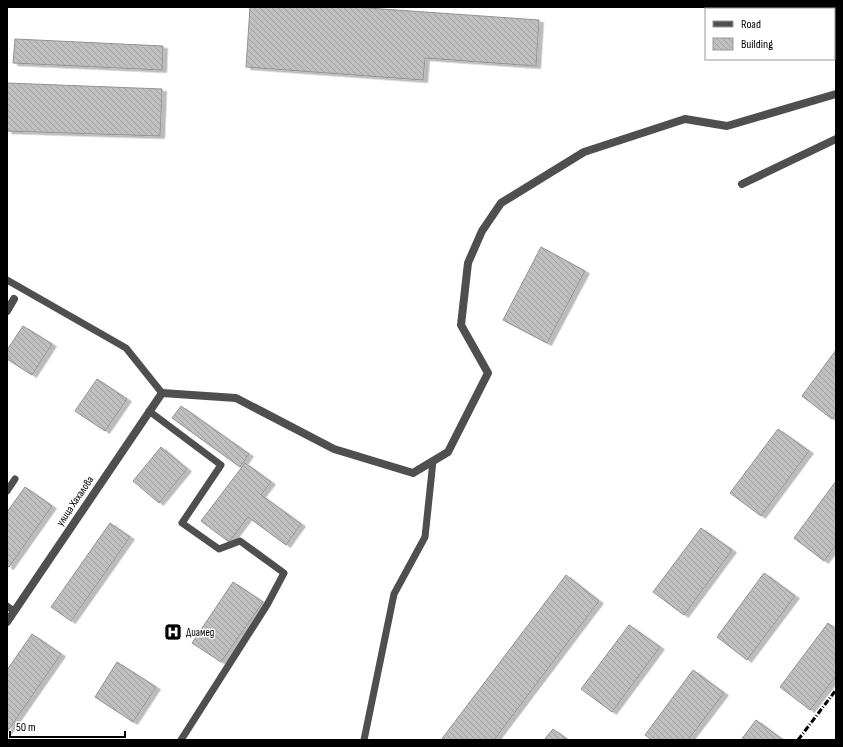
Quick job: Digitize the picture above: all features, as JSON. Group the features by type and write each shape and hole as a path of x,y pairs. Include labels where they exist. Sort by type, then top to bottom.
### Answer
{"street":[{"path":"162,393 236,398 334,449 413,473 448,452 488,373 461,325 468,263 482,231 501,203 584,152 685,119 727,126 836,94"},
{"path":"742,184 836,139"},
{"path":"7,311 14,299"},
{"name":"улица Хахалова","path":"7,622 162,393"}],"lane":[{"path":"7,280 126,348 162,393"},
{"path":"149,411 221,465 182,523 219,549 240,541 284,573 267,605 180,740"},
{"path":"364,740 394,594 426,537 434,461"},
{"path":"7,491 16,479"},
{"path":"7,606 14,611"}],"building":[{"path":"250,7 354,7 539,20 536,66 425,58 423,80 246,67"},
{"path":"15,39 163,46 162,70 13,63"},
{"path":"7,83 162,89 160,136 7,131"},
{"path":"541,247 585,271 547,343 503,320"},
{"path":"23,326 52,344 32,375 7,359 7,350"},
{"path":"836,350 836,414 832,419 802,396"},
{"path":"97,379 127,399 105,431 75,411"},
{"path":"181,406 249,454 240,467 172,418"},
{"path":"778,429 809,451 761,516 730,493"},
{"path":"161,447 187,469 159,503 133,481"},
{"path":"245,463 271,482 261,495 301,524 286,545 248,517 229,542 201,521"},
{"path":"836,481 836,545 824,561 794,538"},
{"path":"25,487 52,506 9,567 7,566 7,512"},
{"path":"110,523 130,537 71,621 51,607"},
{"path":"701,528 732,550 684,615 653,592"},
{"path":"764,573 795,596 747,660 717,637"},
{"path":"566,575 599,601 494,740 441,740"},
{"path":"233,582 263,602 221,662 192,643"},
{"path":"828,623 836,629 836,676 810,710 780,687"},
{"path":"629,625 660,647 612,712 581,689"},
{"path":"32,634 61,654 7,732 7,670"},
{"path":"117,662 156,687 133,722 95,697"},
{"path":"693,670 724,693 688,740 652,740 645,735"},
{"path":"756,720 783,740 741,740"},
{"path":"553,729 568,740 544,740"}],"railway":[{"path":"798,740 836,690"}],"place":[{"name":"Диамед","path":"173,632"}]}
